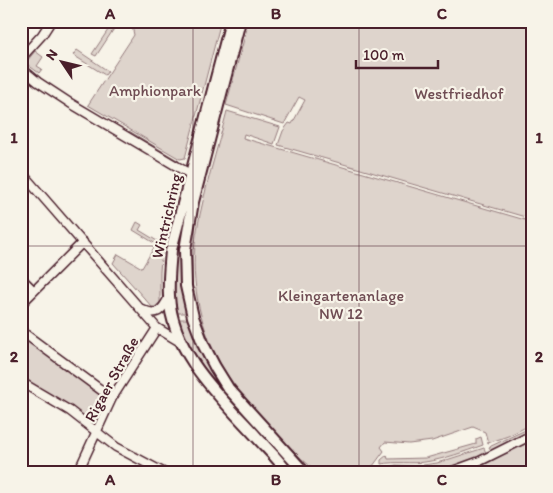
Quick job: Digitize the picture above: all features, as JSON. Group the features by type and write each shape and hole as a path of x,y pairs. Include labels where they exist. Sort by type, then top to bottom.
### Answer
{"main road":[{"name":"Wintrichring","path":"230,21 172,250 169,297 172,317 182,343 203,376 287,472"},
{"name":"Wintrichring","path":"240,21 192,202 185,250 186,286 193,317 214,368 235,396 304,472"}],"street":[{"path":"21,58 42,35 51,21"},
{"path":"21,68 38,82 70,103 190,174"},
{"path":"21,172 157,328 182,343"},
{"path":"21,304 83,242"},
{"path":"21,278 33,290"},
{"path":"139,306 148,312 156,313 164,306 169,297"},
{"name":"Rigaer Straße","path":"78,472 112,398 157,328"},
{"path":"21,331 112,398"},
{"path":"21,382 63,406 116,447 163,472"},
{"path":"440,472 454,471 480,462 532,435"}],"green space":[{"path":"114,21 119,21 96,56 92,54"},
{"name":"Amphionpark","path":"131,21 221,21 185,158 180,159 88,105 134,35"},
{"path":"225,21 203,111 201,111"},
{"name":"Westfriedhof","path":"249,21 532,21 532,219 278,145 283,131 289,123 292,124 305,100 299,97 284,124 226,105"},
{"path":"77,50 108,71 105,75 73,55"},
{"path":"35,51 43,57 37,66 42,69 39,73 28,65 27,61"},
{"name":"Kleingartenanlage NW 12","path":"227,111 280,127 274,144 244,134 243,138 532,222 532,424 508,436 488,443 485,432 473,427 432,441 409,444 385,442 381,447 384,451 373,466 351,472 317,472 275,432 245,399 220,363 206,332 197,298 194,264 197,230"},
{"path":"129,131 179,161 178,163 128,134"},
{"path":"184,176 165,295 164,295 166,250"},
{"path":"189,202 187,313 176,313 174,302 174,256"},
{"path":"137,222 142,225 139,230 162,244 160,302 155,307 152,307 113,263 118,254 142,268 156,244 133,230"},
{"path":"178,319 189,319 204,356 216,377 298,472 294,472 282,456 275,451 233,405 207,373 186,338"},
{"path":"21,336 106,397 109,402 98,426 92,425 74,408 21,377"},
{"path":"532,427 532,431 492,452 489,447"},
{"path":"481,437 483,445 462,453 425,462 381,464 381,460 387,455 388,459 426,458 476,444 476,439"},
{"path":"532,439 532,472 469,472 474,470"},
{"path":"484,448 485,456 443,469 399,472 397,467 384,468 396,465 416,466 437,463"}]}
